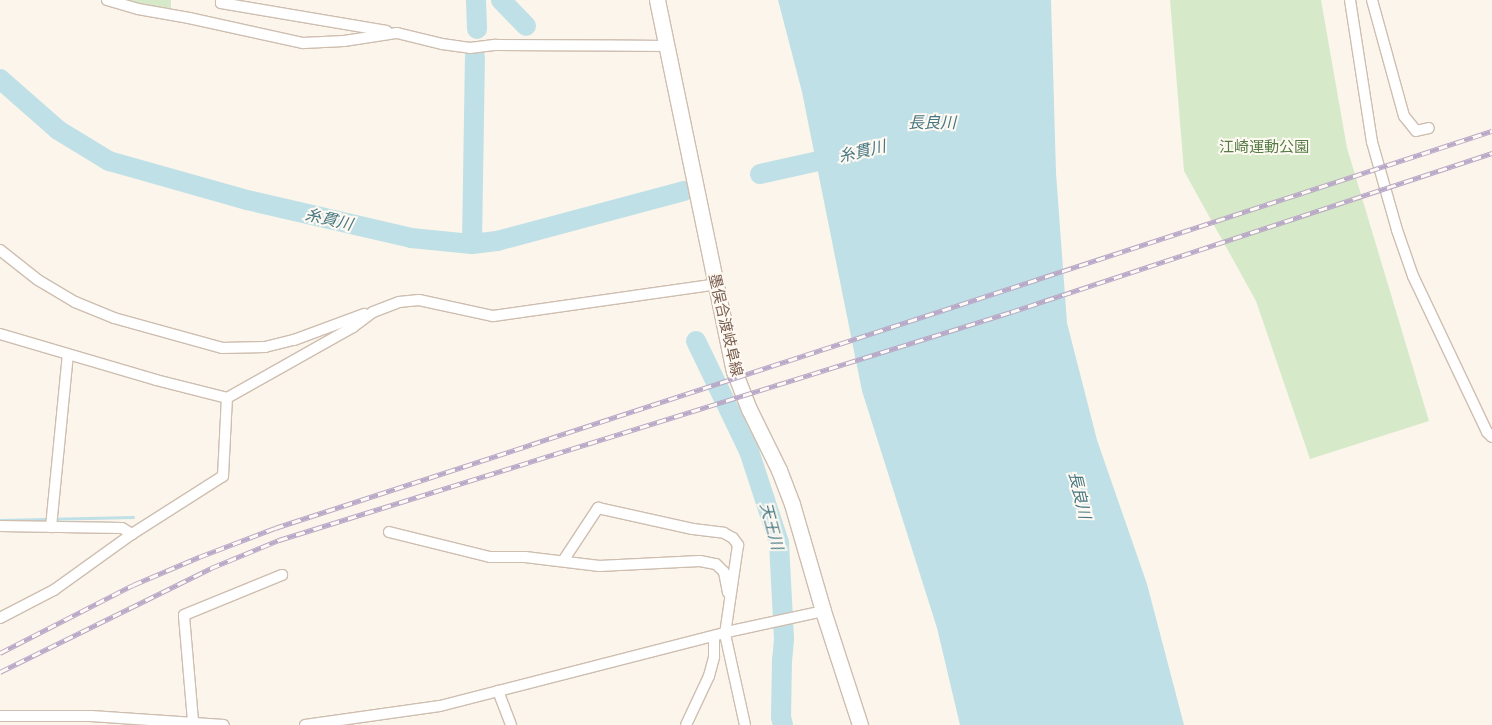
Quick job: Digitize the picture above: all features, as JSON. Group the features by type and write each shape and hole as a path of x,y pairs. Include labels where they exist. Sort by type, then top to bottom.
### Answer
{"main road":[{"name":"墨俣合渡岐阜線","path":"657,0 734,370 749,409 779,470 792,504 820,611 860,725"}],"street":[{"path":"107,0 138,9 303,43 344,41 396,33"},
{"path":"221,0 221,3 396,33 442,44 470,48 496,44 666,46"},
{"path":"1350,0 1372,142 1397,230 1413,276 1487,432 1492,436"},
{"path":"1372,0 1404,116 1416,131 1429,128"},
{"path":"0,250 38,280 75,302 122,321 222,348 265,347 294,340 399,302 419,300 493,316 717,284"},
{"path":"0,336 227,398 353,327 372,312"},
{"path":"52,527 68,355"},
{"path":"0,618 54,590 132,534 223,476 227,398"},
{"path":"563,561 598,508 693,529 724,533 738,545 725,634 745,725"},
{"path":"0,526 122,528 132,534"},
{"path":"389,532 490,556 563,561 599,566 700,561 716,564 724,572 729,601"},
{"path":"193,722 184,615 282,575"},
{"path":"305,725 344,722 440,706 820,611"},
{"path":"686,725 709,676 714,657 714,637"},
{"path":"498,691 511,725"},
{"path":"0,716 90,716 224,725"}],"green space":[{"path":"119,0 171,0 171,10 133,5"},
{"name":"江崎運動公園","path":"1170,0 1321,0 1347,148 1429,421 1310,459 1256,301 1184,171"}],"water":[{"name":"長良川","path":"778,0 1051,0 1056,173 1067,323 1097,440 1147,584 1184,725 960,725 937,628 862,391 802,92"}],"waterway":[{"name":"天王川","path":"476,0 477,29"},
{"name":"天王川","path":"501,0 526,26"},
{"path":"472,244 475,57"},
{"name":"糸貫川","path":"0,79 58,130 109,161 247,200 411,238 472,244 497,241 684,191"},
{"name":"糸貫川","path":"760,174 841,156"},
{"name":"天王川","path":"696,341 749,451 779,543 784,639 781,717 783,725"},
{"path":"0,520 133,517"}],"railway":[{"path":"0,653 133,585 275,528 1492,131"},
{"path":"0,672 211,568 279,540 1011,312 1492,153"}]}
